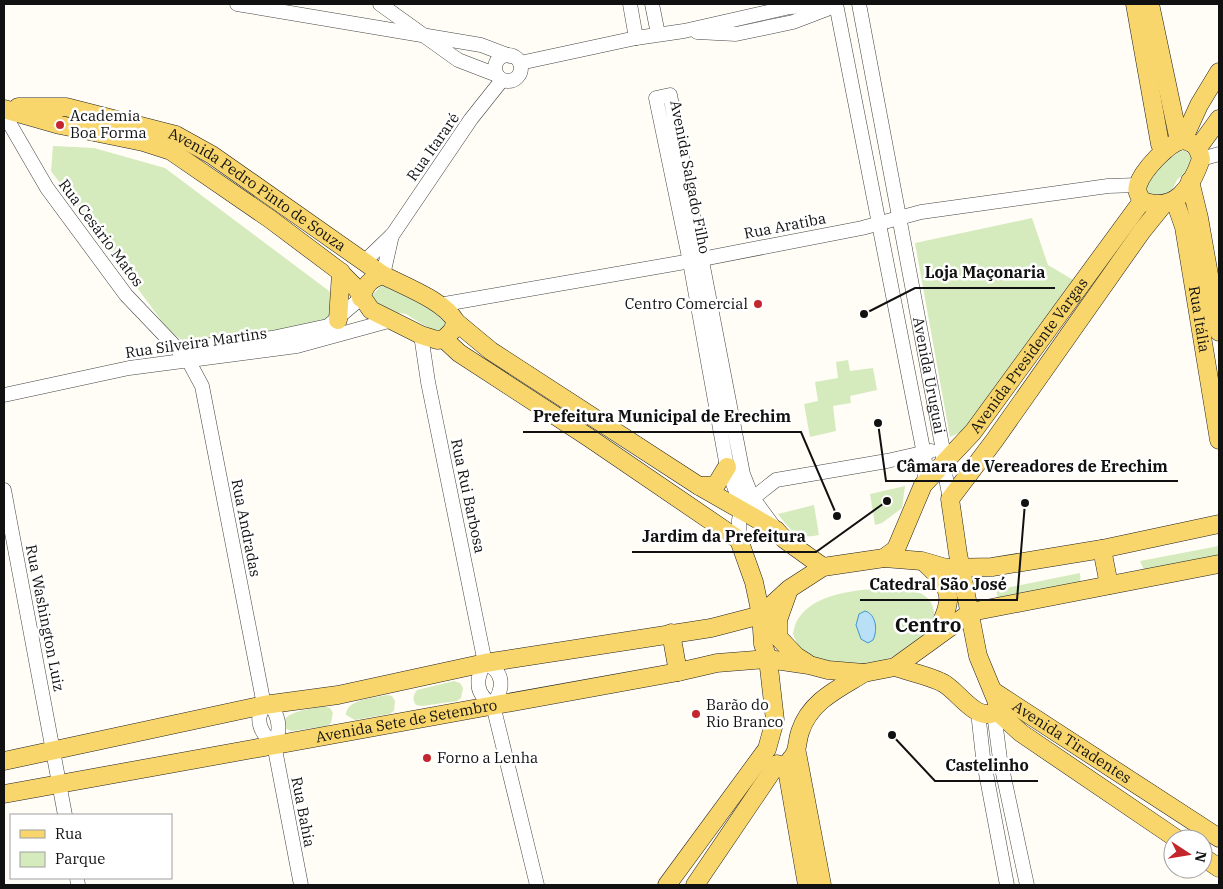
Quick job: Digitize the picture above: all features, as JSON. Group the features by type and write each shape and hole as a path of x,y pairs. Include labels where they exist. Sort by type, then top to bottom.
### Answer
{"main road":[{"path":"1135,4 1160,144 1164,151"},
{"path":"1150,4 1190,147"},
{"name":"Avenida Presidente Vargas","path":"950,499 994,441 1142,230 1190,182 1190,147 1199,105 1219,72"},
{"name":"Avenida Pedro Pinto de Souza","path":"4,108 66,106 176,135 212,155 366,261 383,275 439,304 452,313 456,322 491,351 602,421 699,486 747,502 784,539 823,567"},
{"name":"Avenida Pedro Pinto de Souza","path":"4,108 60,125 143,142 171,151 270,219 340,272 356,288 361,298 371,310 422,335 437,340 444,339"},
{"name":"Avenida Presidente Vargas","path":"884,558 896,549 922,485 964,442 1140,193 1164,151 1190,147 1219,119"},
{"name":"Rua Itália","path":"1190,182 1199,218 1219,332"},
{"path":"1140,193 1169,203"},
{"name":"Rua Itália","path":"1169,203 1184,227 1219,440"},
{"path":"270,219 283,204"},
{"path":"338,320 340,272"},
{"path":"361,298 365,286 373,278 383,275"},
{"path":"456,322 452,331 444,339 459,353 588,437 739,540 754,582 761,614 763,644 768,659 775,720 807,885"},
{"path":"588,437 602,421"},
{"path":"942,445 964,442"},
{"path":"699,486 716,485 727,467"},
{"name":"Avenida Uruguai","path":"950,499 961,569 971,612"},
{"path":"4,761 53,752 264,705 338,695 485,663 711,628 761,614 789,589 823,567 884,558 922,561 946,568 992,567 1102,549 1219,524"},
{"path":"1102,549 1109,585"},
{"path":"922,561 943,580 949,597 944,619 934,639"},
{"path":"789,589 778,620 778,637 796,656 809,665 828,670 864,673 895,667 971,612 1219,564"},
{"path":"971,612 978,656 997,702 990,712"},
{"path":"671,633 678,672"},
{"name":"Avenida Sete de Setembro","path":"4,794 678,672 717,663 768,659 809,665"},
{"name":"Avenida Tiradentes","path":"895,667 942,682 990,712 1163,829"},
{"path":"695,885 800,732 812,709 825,696 864,673"},
{"name":"Avenida Tiradentes","path":"993,691 1219,838"},
{"path":"667,885 782,757"},
{"path":"782,757 803,774 822,885"}],"street":[{"path":"237,4 423,35 482,45 515,59 521,72 516,78 509,81 458,60 423,35 380,4"},
{"path":"630,4 636,38"},
{"path":"652,4 658,34"},
{"path":"500,78 496,63 502,57 515,59 684,31 790,7 838,4"},
{"path":"684,31 736,34 793,22 838,4"},
{"name":"Avenida Uruguai","path":"838,4 924,454 926,470 922,485"},
{"name":"Avenida Uruguai","path":"859,4 942,445 943,464 950,499"},
{"path":"790,7 793,22"},
{"name":"Rua Itararé","path":"366,261 393,234 500,78"},
{"name":"Avenida Salgado Filho","path":"739,540 739,520 747,502 743,474 696,261 656,98 663,96 670,95 696,261 727,467 747,502"},
{"name":"Rua Cesário Matos","path":"4,114 47,188 126,295 188,360"},
{"path":"1190,147 1219,154"},
{"name":"Rua Aratiba","path":"439,304 696,261 880,223 921,212 1108,186 1140,193"},
{"name":"Rua Itararé","path":"383,275 393,234"},
{"name":"Rua Silveira Martins","path":"178,349 293,334 328,326 338,320 361,298"},
{"name":"Rua Silveira Martins","path":"4,395 129,368 298,346 392,320"},
{"name":"Rua Rui Barbosa","path":"422,335 426,375 485,663"},
{"name":"Rua Andradas","path":"188,360 202,386 264,705"},
{"path":"747,502 776,480 924,454 942,445"},
{"name":"Rua Washington Luiz","path":"4,490 65,814"},
{"path":"493,704 502,687 500,674 494,667 485,663 478,675 477,684 483,696 493,704 537,885"},
{"path":"264,705 274,710 278,718 280,729 274,744"},
{"path":"990,712 983,757 1007,885"},
{"path":"990,712 1027,885"},
{"name":"Rua Bahia","path":"274,744 300,885"}],"green space":[{"path":"53,146 94,148 165,168 329,291 336,306 325,322 190,346 169,331 51,171"},
{"path":"1184,150 1192,156 1192,166 1177,180 1170,194 1149,199 1143,184 1145,181 1168,160"},
{"path":"1032,218 1048,265 1075,281 968,429 950,437 915,243"},
{"path":"383,284 450,319 438,334 406,314 380,310 369,298"},
{"path":"848,360 850,371 873,368 877,390 850,396 851,403 833,406 836,431 810,437 804,404 818,401 815,382 838,378 836,362"},
{"path":"905,486 902,508 882,523 875,525 870,494"},
{"path":"814,505 819,535 800,535 790,529 778,514"},
{"path":"1219,546 1219,558 1144,570 1140,561"},
{"path":"1080,573 1081,587 999,602 996,590"},
{"path":"897,588 916,592 928,599 934,612 933,632 892,657 869,665 829,664 803,657 793,634 797,621 806,609 817,602 843,593"},
{"path":"454,681 460,683 463,688 461,698 457,701 422,706 416,705 414,698 417,690"},
{"path":"387,695 392,696 395,701 394,711 389,714 355,720 346,715 347,710 356,702"},
{"path":"324,706 330,708 333,713 331,723 327,726 292,731 286,729 285,719 290,715"}],"water":[{"path":"865,611 872,615 876,627 873,640 868,643 861,639 856,625 859,614"}],"place":[{"name":"Academia Boa Forma","path":"60,125"},
{"name":"Centro Comercial","path":"758,304"},
{"name":"Loja Maçonaria","path":"864,314"},
{"name":"Câmara de Vereadores de Erechim","path":"878,423"},
{"name":"Jardim da Prefeitura","path":"887,501"},
{"name":"Catedral São José","path":"1025,503"},
{"name":"Prefeitura Municipal de Erechim","path":"837,516"},
{"name":"Barão do Rio Branco","path":"696,714"},
{"name":"Castelinho","path":"892,735"},
{"name":"Forno a Lenha","path":"427,758"}],"district":[{"name":"Centro","path":"928,625"}]}
